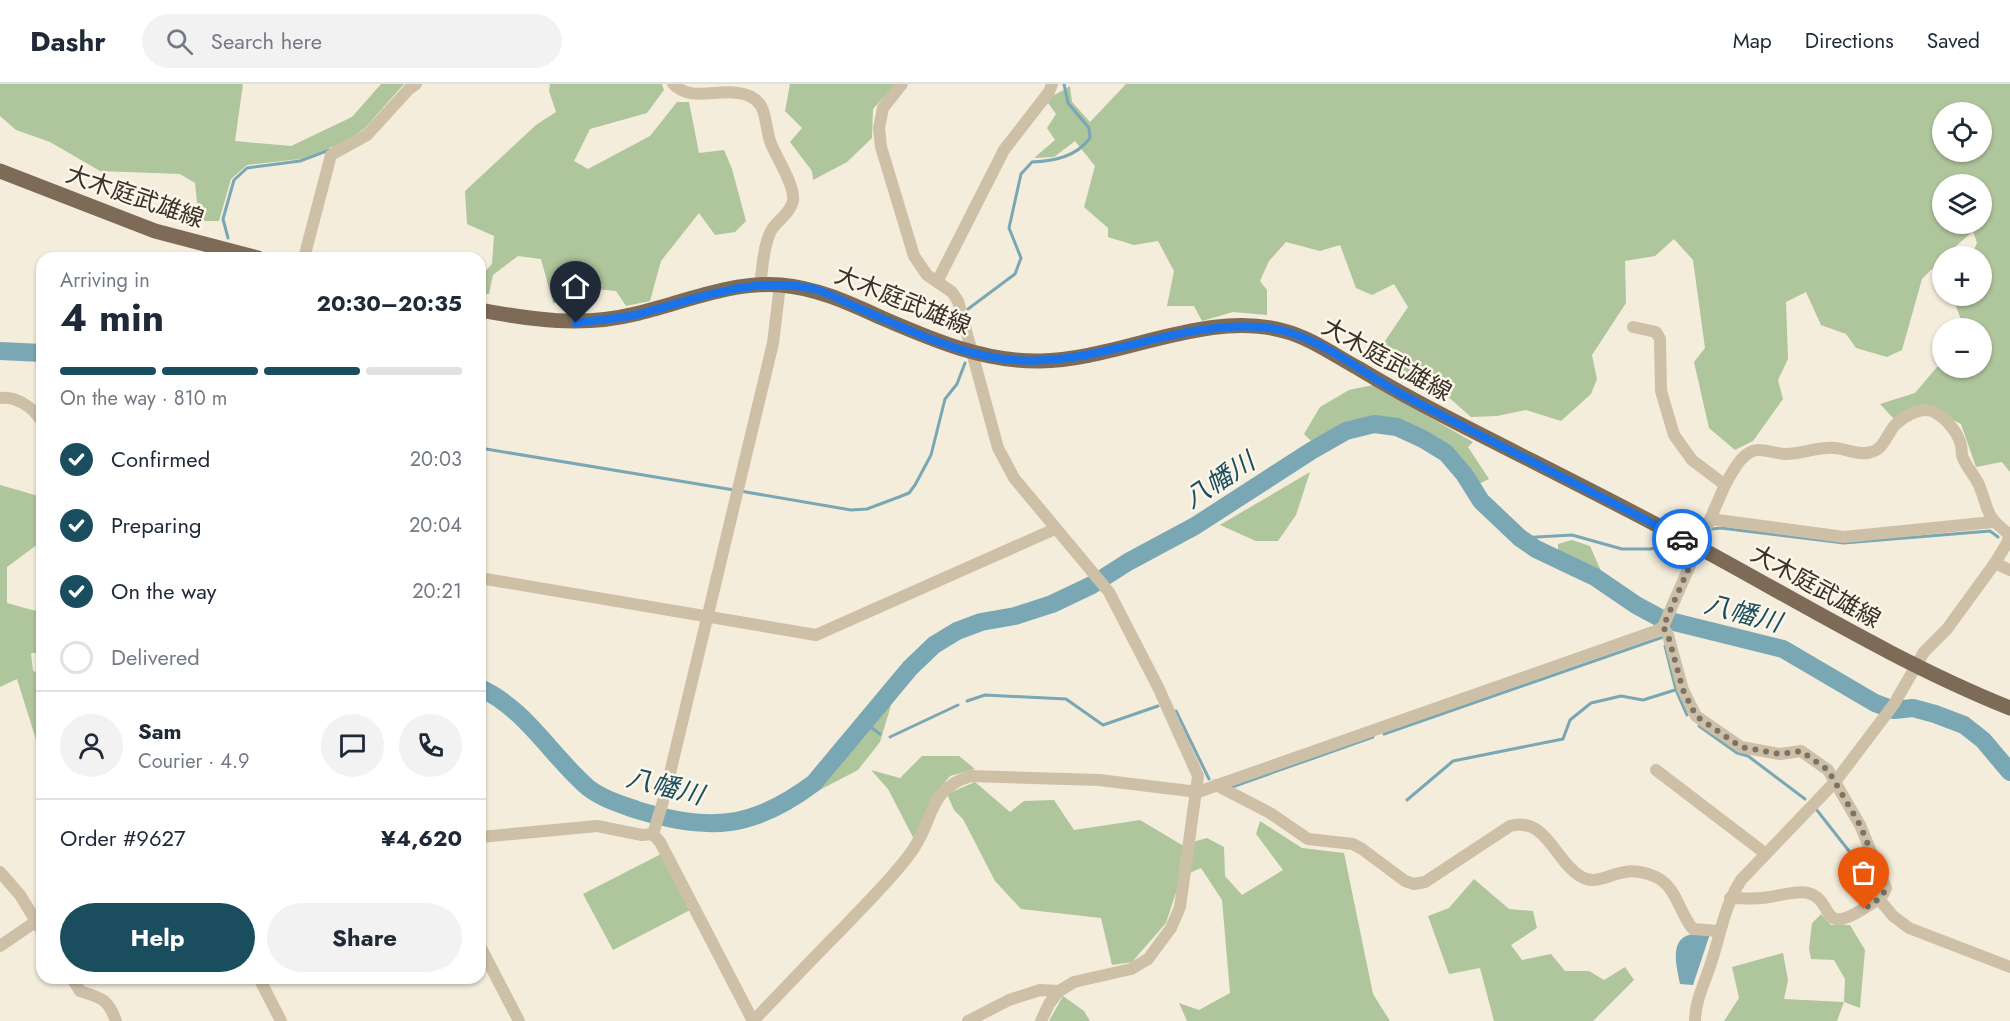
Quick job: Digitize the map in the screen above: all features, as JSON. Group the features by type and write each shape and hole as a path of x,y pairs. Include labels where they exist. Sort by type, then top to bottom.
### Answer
{"main road":[{"name":"大木庭武雄線","path":"0,171 155,231 235,252"},
{"name":"大木庭武雄線","path":"486,311 529,319 576,323 631,316 729,289 760,284 780,285 816,290 922,336 972,353 999,358 1041,361 1077,358 1206,329 1242,326 1285,331 1314,343 1400,394 1698,547 1916,666 1966,691 2010,708"}],"street":[{"path":"306,252 331,155 367,135 409,88 416,84"},
{"path":"673,84 677,89 690,94 737,92 752,97 762,106 771,144 793,191 793,202 772,228 767,240 760,284"},
{"path":"902,84 883,108 879,128 881,147 914,255 927,274 952,292 958,301 998,448 1005,464 1055,529 1109,592 1158,687 1198,776 1198,792 1180,906 1170,928 1148,959 1131,969 1074,982 1059,992 1049,1004 1041,1021"},
{"path":"937,282 1004,150 1049,92 1052,84"},
{"path":"780,285 773,344 664,798 654,831 753,1021 893,876 921,836 936,801 956,780 971,776 1099,780 1198,792 1663,627 1725,484 1737,465 1750,453 1757,449 1785,454 1828,448 1862,453 1872,452 1879,448 1894,426 1909,414 1931,411 1946,422 1958,435 1962,445 1962,457 1979,485 1985,508 1993,522 2009,534 2007,543 1947,628 1924,652 1890,708 1834,782 1741,880 1730,898 1719,931 1711,963 1695,1007 1695,1021"},
{"path":"1633,327 1656,332 1660,339 1661,391 1674,435 1692,460 1725,484"},
{"path":"0,398 17,400 36,411"},
{"path":"1710,519 1844,537 1993,522"},
{"path":"486,579 816,635 1055,529"},
{"path":"1995,563 2010,570"},
{"path":"1663,627 1668,635 1683,690 1696,716 1741,747 1780,754 1801,751 1828,770 1860,825 1886,888 1884,894 1879,898 1841,920 1828,915 1816,897 1807,892 1762,898 1730,898"},
{"path":"1656,770 1766,854"},
{"path":"1216,785 1270,813 1308,839 1353,844 1405,881 1414,884 1425,882 1510,826 1520,823 1531,825 1540,832 1575,873 1583,878 1594,880 1625,872 1655,876 1667,884 1675,895 1693,929 1719,931"},
{"path":"486,836 597,826 642,835 654,831"},
{"path":"0,872 36,917"},
{"path":"1879,898 1893,916 1909,928 2010,967"},
{"path":"0,946 36,925"},
{"path":"486,958 519,1021"},
{"path":"75,984 80,992 103,998 111,1007 116,1021"},
{"path":"262,984 281,1021"},
{"path":"968,1021 1009,1000 1040,990 1059,992"}],"green space":[{"path":"0,84 243,84 235,141 291,146 352,117 381,84 404,84 365,128 346,142 300,159 247,165 231,179 219,221 199,221 195,183 180,174 100,171 50,142 16,130 0,116"},
{"path":"550,84 662,84 664,90 647,113 590,129 574,161 588,169 650,136 677,102 689,102 699,153 724,150 732,169 746,221 735,232 715,235 699,213 661,261 650,301 626,306 616,291 574,287 574,304 553,303 541,259 518,256 493,275 489,294 486,294 486,270 492,264 494,236 467,224 465,191 536,125 556,112 549,91"},
{"path":"790,84 896,84 873,109 872,138 847,162 813,180 812,171 790,142 802,128 785,111"},
{"path":"1126,84 2010,84 2010,472 2002,462 1976,467 1961,424 1926,406 1894,419 1880,404 1915,393 1932,373 1932,378 1992,378 1992,318 1960,318 1956,306 1992,306 1992,246 1976,246 1974,234 1992,234 1992,174 1932,174 1932,234 1970,234 1956,246 1932,246 1932,269 1922,279 1902,350 1887,357 1856,348 1846,334 1821,325 1806,292 1786,302 1788,359 1778,380 1783,399 1753,441 1735,450 1709,428 1694,362 1705,348 1693,260 1674,239 1655,256 1625,261 1626,303 1592,355 1597,379 1591,394 1561,421 1526,410 1497,416 1471,417 1446,395 1390,371 1385,341 1408,307 1394,284 1372,295 1356,288 1340,245 1320,251 1286,242 1269,261 1260,281 1267,290 1267,315 1233,312 1202,321 1194,306 1167,306 1174,271 1158,241 1134,245 1108,237 1108,228 1084,207 1095,166 1075,141 1054,157 1034,158 1055,140 1047,128 1056,114 1046,100 1070,86 1072,102 1090,122"},
{"path":"1373,385 1473,442 1468,447 1489,479 1479,484 1462,458 1445,442 1389,418 1364,418 1342,426 1313,443 1304,434 1320,407 1349,390"},
{"path":"1310,472 1296,515 1278,541 1256,541 1220,525"},
{"path":"0,485 36,495 36,545 7,567 7,603 36,611 36,653 31,653 33,671 36,672 36,739 17,679 0,687"},
{"path":"1572,540 1590,546 1601,571 1558,550 1558,544"},
{"path":"892,702 880,742 858,770 814,793"},
{"path":"922,756 959,756 975,769 950,776 931,799 914,839 888,789 871,770 900,778"},
{"path":"975,782 1010,812 1024,801 1054,800 1074,830 1140,820 1182,845 1207,838 1224,847 1225,876 1242,895 1283,870 1256,834 1260,821 1302,848 1344,853 1373,994 1390,1021 1187,1021 1179,1003 1199,1010 1230,993 1222,900 1201,868 1181,877 1166,923 1132,962 1112,965 1101,918 1021,909 995,881 963,819 954,810 947,794"},
{"path":"661,854 690,910 613,950 583,894"},
{"path":"1474,879 1509,909 1533,911 1537,928 1511,945 1522,960 1551,954 1565,971 1589,971 1604,980 1625,967 1634,980 1593,1021 1494,1021 1480,968 1449,974 1428,916 1449,908"},
{"path":"1821,914 1831,925 1850,925 1865,950 1860,1008 1844,1002 1845,979 1834,960 1811,959 1809,949 1812,923"},
{"path":"1783,953 1788,980 1784,999 1844,1002 1837,1021 1724,1021 1739,998 1732,967"},
{"path":"1063,996 1084,1011 1090,1021 1049,1021"}],"water":[{"path":"1710,934 1693,985 1680,984 1676,951 1681,940 1689,935"}],"waterway":[{"path":"968,309 1015,274 1021,258 1009,228 1021,174 1032,162 1064,157 1078,150 1090,138 1089,128 1068,103 1064,84"},
{"path":"228,238 223,219 234,180 247,168 300,161 329,150"},
{"name":"八幡川","path":"0,351 36,353"},
{"path":"740,491 851,510 867,509 909,493 931,455 945,399 957,384 965,363"},
{"name":"八幡川","path":"486,691 510,707 523,719 589,789 616,803 686,822 730,822 750,818 771,810 814,783 910,668 934,645 957,631 981,622 1015,616 1052,604 1092,585 1128,562 1195,526 1346,431 1374,424 1397,427 1446,453 1464,474 1481,501 1520,538 1536,549 1595,577 1636,605 1662,619 1783,649 1875,703 1894,710 1913,708 1964,725 1983,740 2010,772"},
{"path":"486,449 734,490"},
{"path":"1712,529 1721,528 1844,543 1990,531 1998,537"},
{"path":"1520,538 1572,535 1622,549 1650,549 1671,545"},
{"path":"1384,734 1663,637"},
{"path":"1665,646 1676,690 1687,715"},
{"path":"1407,800 1453,761 1563,739 1570,720 1591,703 1621,696 1643,700 1675,690"},
{"path":"967,701 985,695 1066,699 1103,725 1158,706"},
{"path":"890,737 958,705"},
{"path":"1176,711 1209,779"},
{"path":"865,723 880,734"},
{"path":"1699,726 1737,753 1748,756 1805,799"},
{"path":"1232,787 1373,737"},
{"path":"1816,809 1849,851 1860,896"}],"way so far":[{"path":"1682,539 1698,547 1663,627 1668,635 1683,690 1696,716 1741,747 1780,754 1801,751 1828,770 1860,825 1886,888 1884,894 1864,909"}],"route":[{"path":"576,323 631,316 729,289 760,284 816,290 922,336 972,353 999,358 1041,361 1077,358 1206,329 1242,326 1285,331 1314,343 1400,394 1682,539"}]}
